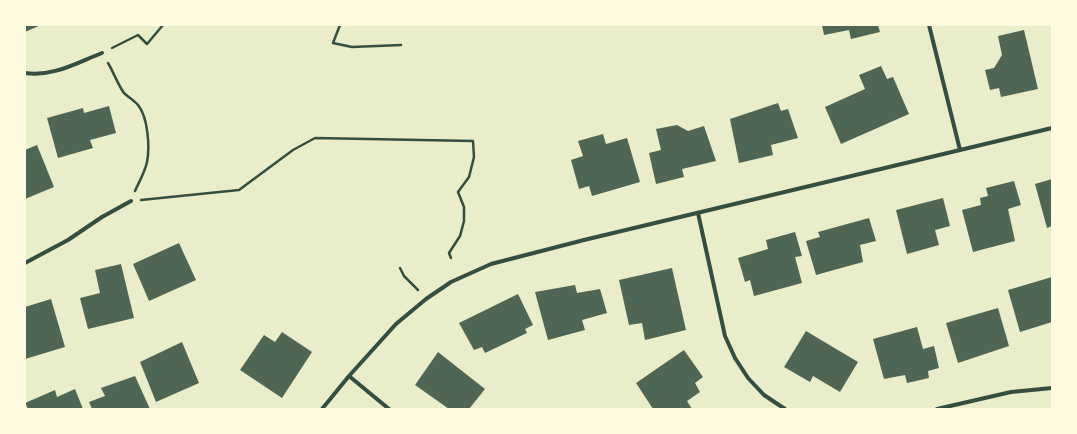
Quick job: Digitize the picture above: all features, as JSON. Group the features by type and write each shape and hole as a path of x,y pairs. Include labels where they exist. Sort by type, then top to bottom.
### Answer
{"street":[{"path":"929,25 960,150"},
{"path":"25,73 32,74 55,72 102,53"},
{"path":"322,409 349,376 396,324 426,299 451,282 492,264 584,240 1052,128"},
{"path":"25,263 68,240 102,217 131,201"},
{"path":"698,213 727,342 748,378 764,395 785,409"},
{"path":"349,376 390,409"},
{"path":"937,409 1011,392 1052,388"}],"path":[{"path":"163,25 147,44 138,35 102,53 125,93 138,105 147,126 147,162 131,201 239,190 293,150 315,138 473,141 474,157 469,177 458,192 464,207 464,221 460,236 450,252 451,258"},
{"path":"340,25 333,42 352,47 400,45"},
{"path":"400,268 404,276 415,286"}],"building":[{"path":"25,25 41,25 25,32"},
{"path":"822,25 878,25 880,32 851,39 849,30 824,35"},
{"path":"1024,30 1038,89 1001,97 999,88 990,90 985,70 994,68 1002,55 998,36"},
{"path":"881,66 887,79 893,77 909,114 841,144 825,107 865,89 859,75"},
{"path":"778,103 781,111 788,109 798,138 771,145 773,155 739,163 730,119"},
{"path":"109,106 116,133 90,140 93,148 58,158 47,118 83,108 84,113"},
{"path":"677,125 688,131 704,126 716,161 682,169 684,177 656,184 649,153 661,150 656,129"},
{"path":"603,134 606,144 627,138 640,182 592,196 589,186 579,189 571,160 583,156 578,141"},
{"path":"37,145 54,187 25,199 25,150"},
{"path":"1052,179 1052,226 1047,228 1035,184"},
{"path":"1014,181 1021,205 1008,209 1015,241 973,252 962,210 981,205 980,198 988,196 986,188"},
{"path":"943,198 950,226 935,230 939,245 907,254 896,210"},
{"path":"869,218 876,241 860,245 863,262 816,275 806,241 820,237 818,232"},
{"path":"795,232 802,256 795,257 802,283 754,296 750,280 745,282 738,258 768,249 766,240"},
{"path":"179,243 196,280 149,301 133,264"},
{"path":"121,264 134,318 88,329 80,298 100,293 95,270"},
{"path":"672,268 686,330 645,340 642,323 629,325 619,280"},
{"path":"1052,277 1052,322 1020,332 1008,290"},
{"path":"575,285 577,293 600,289 607,313 582,320 585,330 548,340 535,292"},
{"path":"518,294 533,325 525,329 527,333 485,353 482,347 474,350 459,323"},
{"path":"51,299 65,347 25,359 25,307"},
{"path":"998,308 1009,346 958,363 946,323"},
{"path":"917,327 923,349 934,346 939,368 928,371 929,378 907,383 905,375 884,379 873,339"},
{"path":"806,331 858,362 840,392 813,376 810,382 784,367"},
{"path":"282,332 312,352 282,398 240,370 264,335 275,342"},
{"path":"182,342 199,383 156,402 140,362"},
{"path":"684,350 703,377 695,383 700,392 687,401 692,409 653,409 636,383"},
{"path":"438,352 485,389 469,409 449,409 415,385"},
{"path":"135,376 150,409 92,409 89,402 105,396 101,388"},
{"path":"75,389 83,409 28,409 25,403 55,390 57,397"}]}
